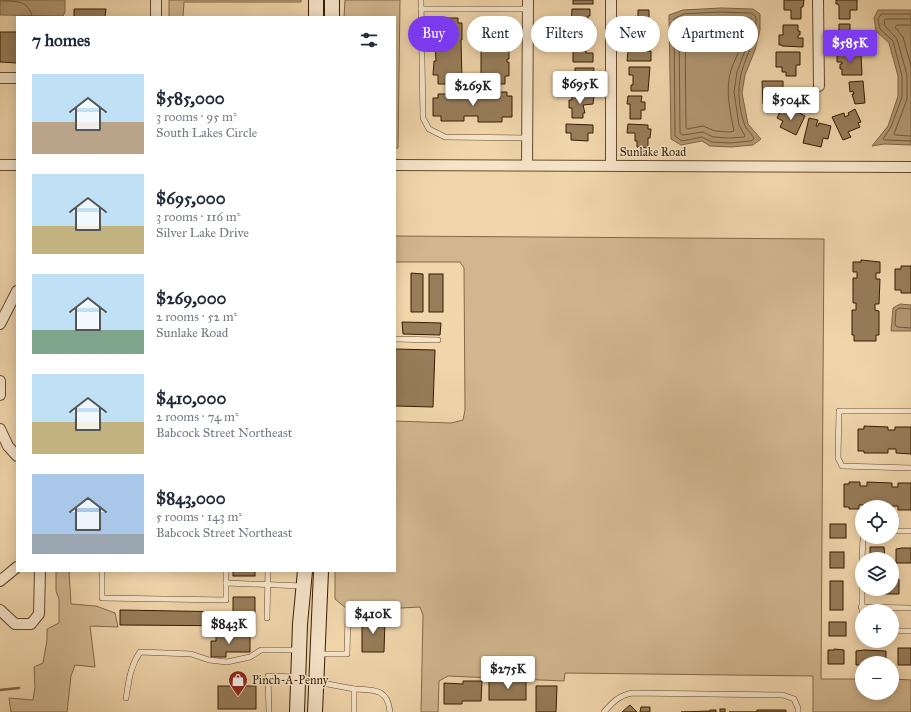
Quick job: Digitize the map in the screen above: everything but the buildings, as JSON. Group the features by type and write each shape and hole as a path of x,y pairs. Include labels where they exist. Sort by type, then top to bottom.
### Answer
{"main road":[{"path":"316,0 316,16"},
{"path":"332,0 332,16"},
{"path":"297,712 304,572"},
{"path":"315,712 321,572"},
{"path":"299,650 316,682"},
{"path":"298,677 315,712"}],"street":[{"path":"156,0 156,16"},
{"path":"611,0 611,165"},
{"path":"818,0 819,86"},
{"path":"527,165 528,5"},
{"path":"0,78 16,78"},
{"path":"0,165 16,165"},
{"name":"Sunlake Road","path":"396,165 911,167"},
{"path":"0,324 16,293"},
{"path":"0,381 0,396"},
{"path":"0,429 8,446 16,455"},
{"path":"0,581 16,568"},
{"path":"0,610 15,624 31,624 39,614 40,572"}],"lane":[{"path":"421,0 423,118 429,129 445,137 527,138"},
{"path":"421,9 528,5"},
{"path":"396,340 438,340"},
{"path":"911,411 839,411 838,458 842,466 911,468"},
{"path":"899,531 911,531"},
{"path":"102,572 102,598 226,600 226,572"},
{"path":"267,618 268,572"},
{"path":"226,583 303,586"},
{"path":"899,608 911,608"},
{"path":"317,654 347,654 348,614"},
{"path":"899,631 911,631"},
{"path":"126,698 129,675 140,652 191,654 209,660 227,662 250,657 261,650 299,650"},
{"path":"269,712 268,676 298,677"},
{"path":"316,682 354,689 379,690 387,701 390,712"},
{"path":"354,689 354,712"},
{"path":"604,712 616,699 625,694 633,693 783,695 794,699 798,712"}],"shaded area":[{"path":"169,0 301,0 301,2 184,2 183,16 169,16"},
{"path":"345,0 400,0 398,148 396,148 396,16 344,16"},
{"path":"396,236 824,239 821,679 855,679 855,700 899,700 899,679 911,680 911,712 813,712 813,676 565,673 564,681 448,676 439,681 438,712 421,712 423,615 420,607 365,610 346,608 335,599 335,572 396,572 396,421 451,423 463,420 465,410 464,268 460,262 396,262"},
{"path":"56,572 69,572 71,604 96,606 115,613 118,627 90,626 95,667 75,665 71,676 67,712 11,712 9,698 33,700 35,687 34,667 43,663 47,640 47,629 59,623 59,599 56,591"}],"water":[{"path":"0,0 65,0 65,12 63,16 0,15"},
{"path":"721,8 753,9 760,14 760,30 758,38 758,16 669,16 683,10"},
{"path":"878,10 911,10 911,145 884,144 872,146 888,126 898,96 898,76 889,43 876,31 874,18"},
{"path":"670,52 754,52 745,75 742,93 748,124 761,139 753,145 731,147 710,146 702,141 681,145 671,139"},
{"path":"900,304 911,305 911,331 891,331 893,308"}],"waterway":[{"path":"0,690 19,688"}],"place":[{"name":"Pinch-A-Penny","path":"238,697"}]}
